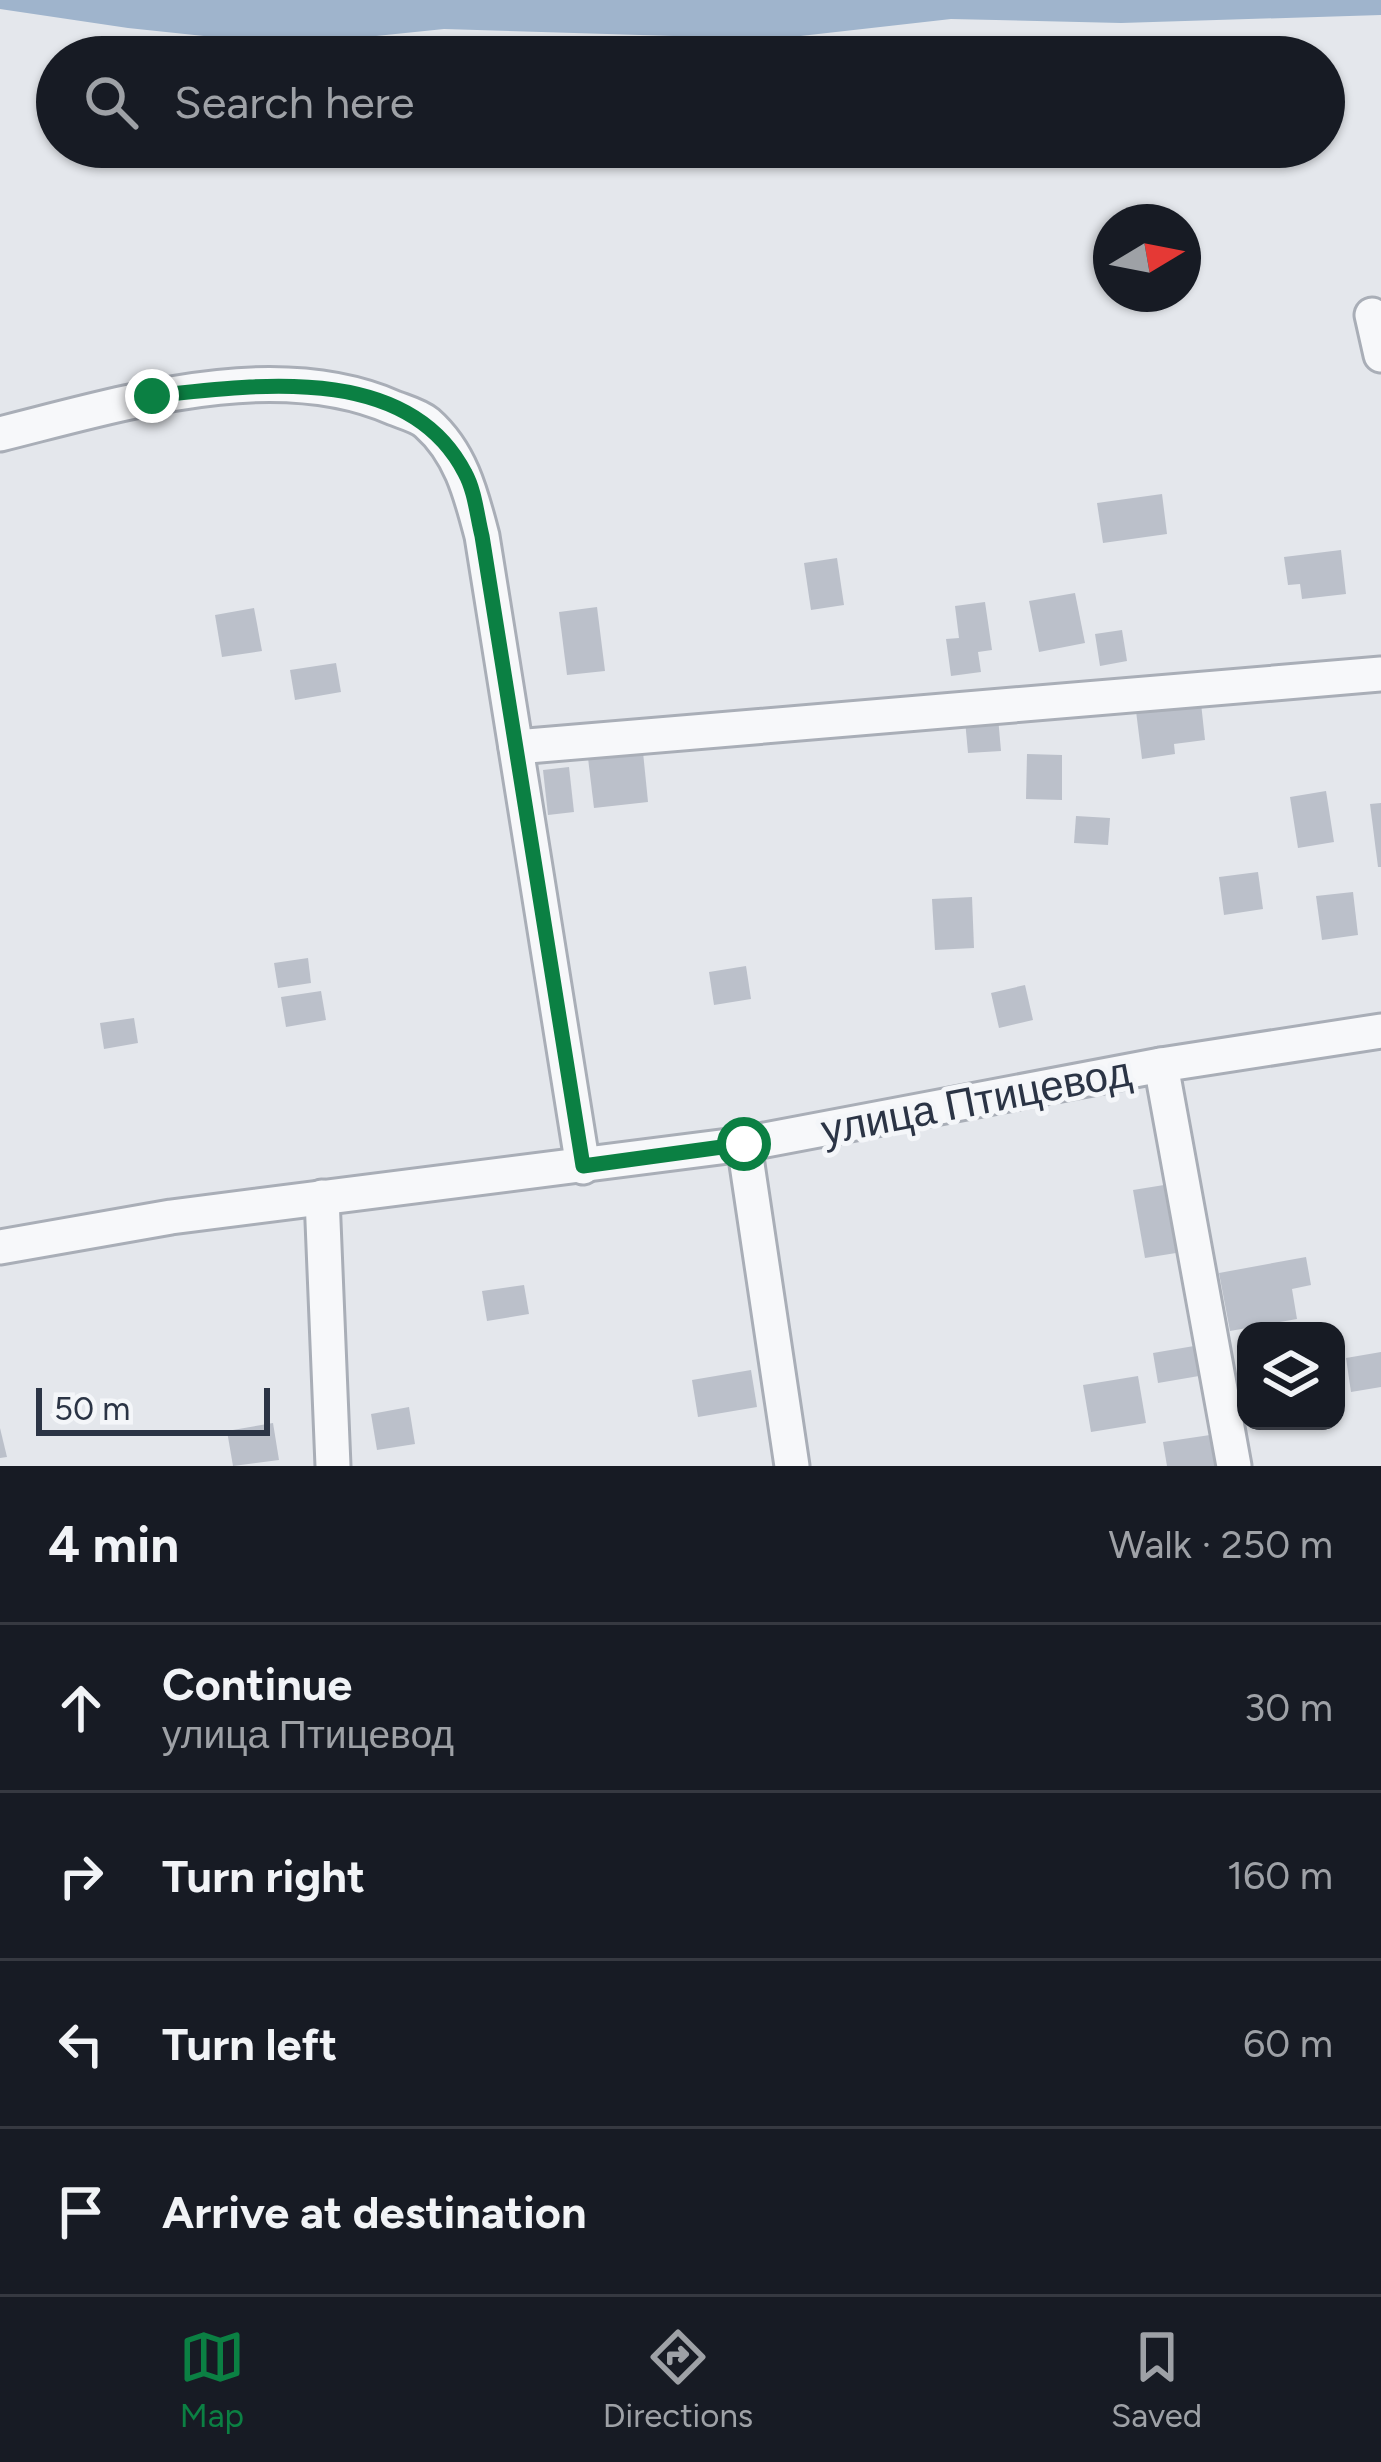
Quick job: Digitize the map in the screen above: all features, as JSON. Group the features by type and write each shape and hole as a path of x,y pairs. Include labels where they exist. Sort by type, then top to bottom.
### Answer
{"street":[{"path":"1372,315 1381,355"},
{"path":"0,434 152,396 258,384 362,394 426,422 466,474 482,536 583,1166"},
{"path":"516,747 1381,674"},
{"name":"улица Птицевод","path":"0,1247 171,1217 744,1144 1161,1066 1381,1031"},
{"path":"1161,1066 1234,1466"},
{"path":"744,1144 791,1466"},
{"path":"322,1197 333,1466"}],"water":[{"path":"0,0 1381,0 1381,15 1121,23 951,19 801,36 444,29 376,36 204,36 0,9"}],"building":[{"path":"1162,494 1167,534 1103,543 1097,503"},
{"path":"1341,550 1346,594 1302,599 1300,584 1288,585 1284,557"},
{"path":"837,558 844,605 811,610 804,563"},
{"path":"1075,593 1085,643 1039,652 1029,601"},
{"path":"985,602 992,650 978,652 981,672 951,676 946,639 959,638 955,606"},
{"path":"597,607 605,671 567,675 559,612"},
{"path":"254,608 262,651 222,657 215,615"},
{"path":"1122,630 1127,661 1100,666 1095,634"},
{"path":"336,663 341,692 295,700 290,670"},
{"path":"1201,703 1205,740 1174,744 1175,754 1142,759 1136,711"},
{"path":"998,717 1001,751 968,753 965,720"},
{"path":"643,752 648,802 594,808 588,758"},
{"path":"1027,754 1062,755 1062,800 1026,799"},
{"path":"569,767 574,812 548,815 543,770"},
{"path":"1326,791 1334,842 1298,848 1290,797"},
{"path":"1381,803 1381,867 1378,867 1370,804"},
{"path":"1076,816 1110,818 1108,845 1074,843"},
{"path":"1258,872 1263,909 1224,915 1219,877"},
{"path":"1353,892 1358,935 1322,940 1316,896"},
{"path":"972,897 974,948 935,950 932,899"},
{"path":"308,958 311,983 278,988 274,963"},
{"path":"746,966 751,999 714,1005 709,972"},
{"path":"1025,985 1033,1020 999,1028 991,993"},
{"path":"321,991 326,1020 286,1027 281,997"},
{"path":"134,1018 138,1043 104,1049 100,1023"},
{"path":"1164,1185 1176,1253 1145,1258 1133,1190"},
{"path":"1306,1257 1311,1285 1292,1289 1297,1319 1237,1322 1237,1330 1230,1331 1219,1273"},
{"path":"524,1285 529,1314 487,1321 482,1291"},
{"path":"1194,1346 1199,1376 1158,1383 1153,1353"},
{"path":"1381,1352 1381,1387 1351,1392 1346,1358"},
{"path":"751,1370 757,1407 698,1417 692,1380"},
{"path":"1138,1376 1146,1423 1091,1432 1083,1385"},
{"path":"409,1407 415,1444 377,1450 371,1414"},
{"path":"273,1423 279,1460 233,1466 227,1431"},
{"path":"0,1428 7,1457 0,1458"},
{"path":"1210,1435 1215,1466 1167,1466 1163,1442"}],"route":[{"path":"152,396 258,384 362,394 426,422 466,474 482,536 583,1166 744,1144"}]}
